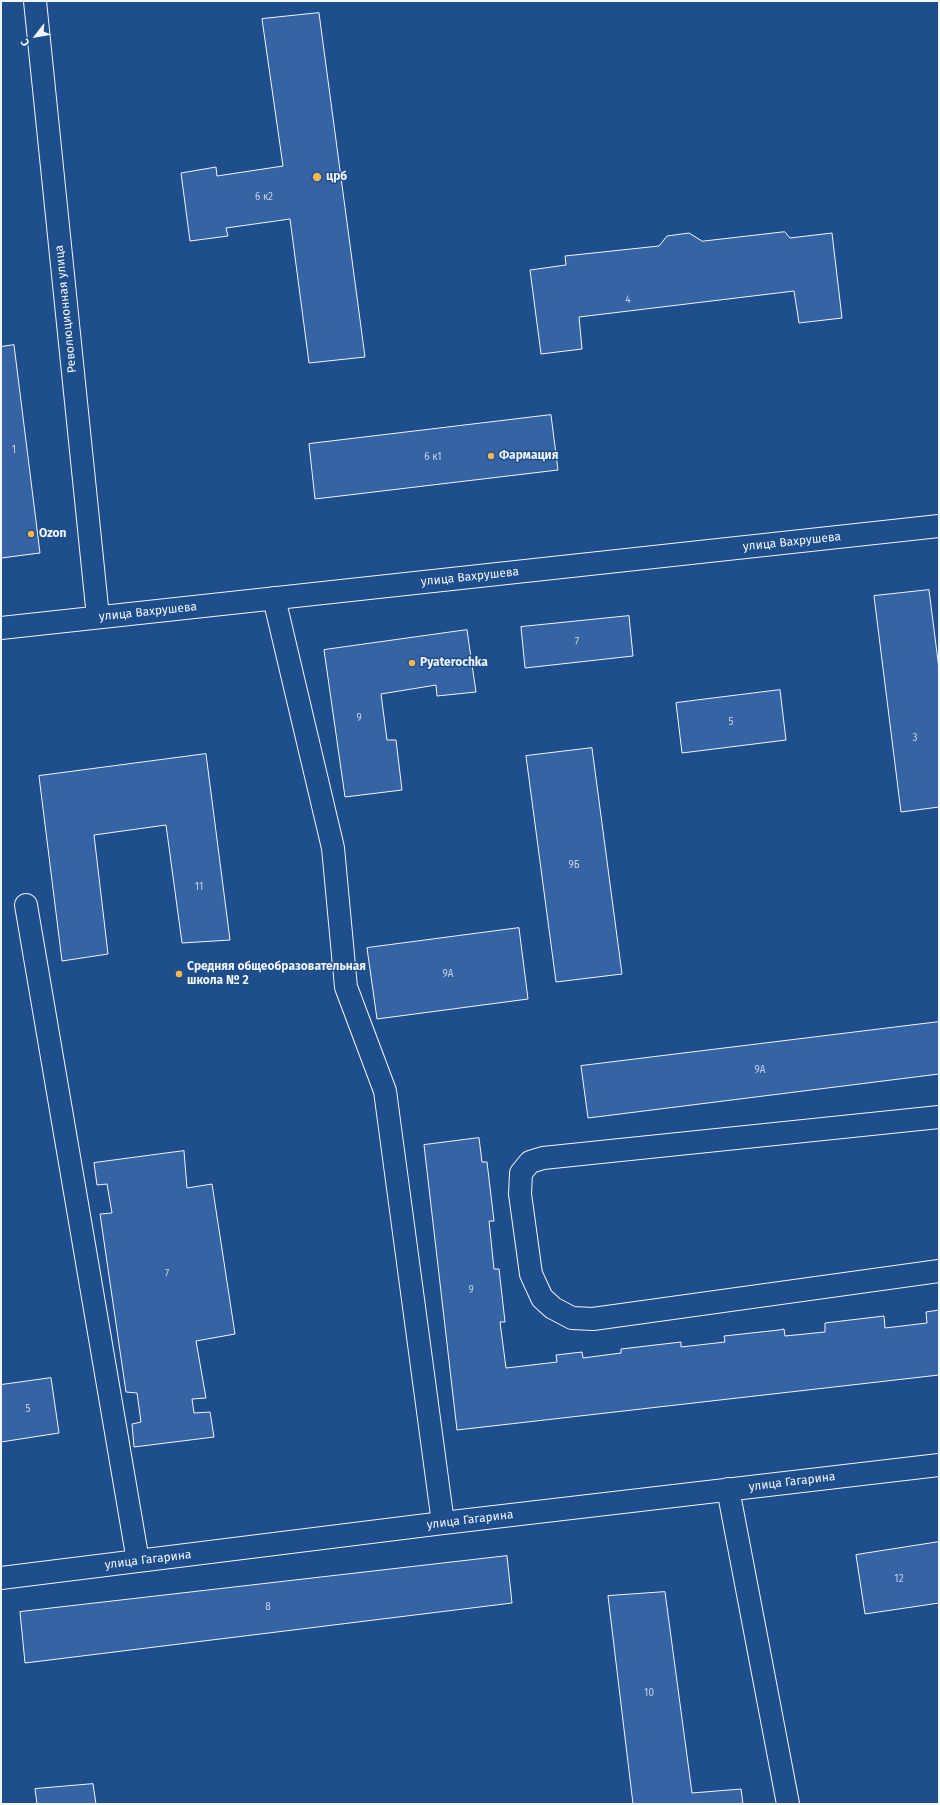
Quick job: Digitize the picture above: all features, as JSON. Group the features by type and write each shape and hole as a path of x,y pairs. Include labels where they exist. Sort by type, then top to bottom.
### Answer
{"street":[{"name":"Революционная улица","path":"35,1 98,617"},
{"name":"улица Вахрушева","path":"1,628 939,526"},
{"path":"274,598 333,848 346,987 385,1091 443,1522"},
{"path":"26,905 138,1561"},
{"path":"939,1117 543,1158 530,1162 521,1173 520,1194 531,1274 542,1298 553,1308 572,1318 593,1319 939,1271"},
{"name":"улица Гагарина","path":"1,1578 443,1522 939,1465"},
{"path":"728,1489 788,1804"}],"building":[{"path":"319,13 365,357 309,363 290,219 226,228 228,236 190,241 181,173 216,167 217,176 283,166 262,19"},
{"path":"785,232 790,238 832,233 842,318 799,323 794,291 579,317 582,349 541,354 530,270 566,265 565,256 659,246 667,236 689,233 702,241"},
{"path":"14,345 40,553 1,558 1,347"},
{"path":"551,415 558,470 315,499 309,444"},
{"path":"929,590 939,669 939,807 901,812 874,596"},
{"path":"629,616 633,656 525,668 521,627"},
{"path":"467,630 476,692 437,696 436,685 381,694 387,740 396,740 402,790 345,797 324,650"},
{"path":"780,690 786,740 682,753 676,703"},
{"path":"592,748 622,974 556,982 526,756"},
{"path":"206,754 230,940 182,943 166,825 94,835 108,954 62,961 39,776"},
{"path":"519,928 528,999 377,1019 367,948"},
{"path":"939,1022 939,1074 588,1118 581,1066"},
{"path":"479,1138 482,1162 487,1162 494,1221 489,1221 494,1269 499,1269 505,1322 500,1322 506,1368 557,1362 556,1355 582,1352 583,1358 621,1353 621,1349 681,1342 681,1347 725,1342 724,1336 784,1329 785,1336 825,1332 825,1323 884,1316 885,1328 927,1323 926,1312 939,1310 939,1375 457,1430 424,1145"},
{"path":"184,1151 187,1188 212,1184 235,1334 196,1341 206,1398 192,1399 194,1413 210,1412 214,1437 134,1447 132,1424 141,1422 137,1393 126,1392 100,1214 112,1213 107,1184 97,1185 94,1163"},
{"path":"51,1378 59,1433 1,1442 1,1385"},
{"path":"939,1542 939,1603 865,1614 856,1555"},
{"path":"507,1556 512,1603 25,1663 20,1612"},
{"path":"665,1592 692,1793 741,1789 743,1804 633,1804 608,1596"},
{"path":"93,1784 96,1804 37,1804 35,1789"}],"place":[{"name":"црб","path":"317,177"},
{"name":"Фармация","path":"491,456"},
{"name":"Ozon","path":"31,534"},
{"name":"Pyaterochka","path":"412,663"},
{"name":"Средняя общеобразовательная школа № 2","path":"179,974"}]}
